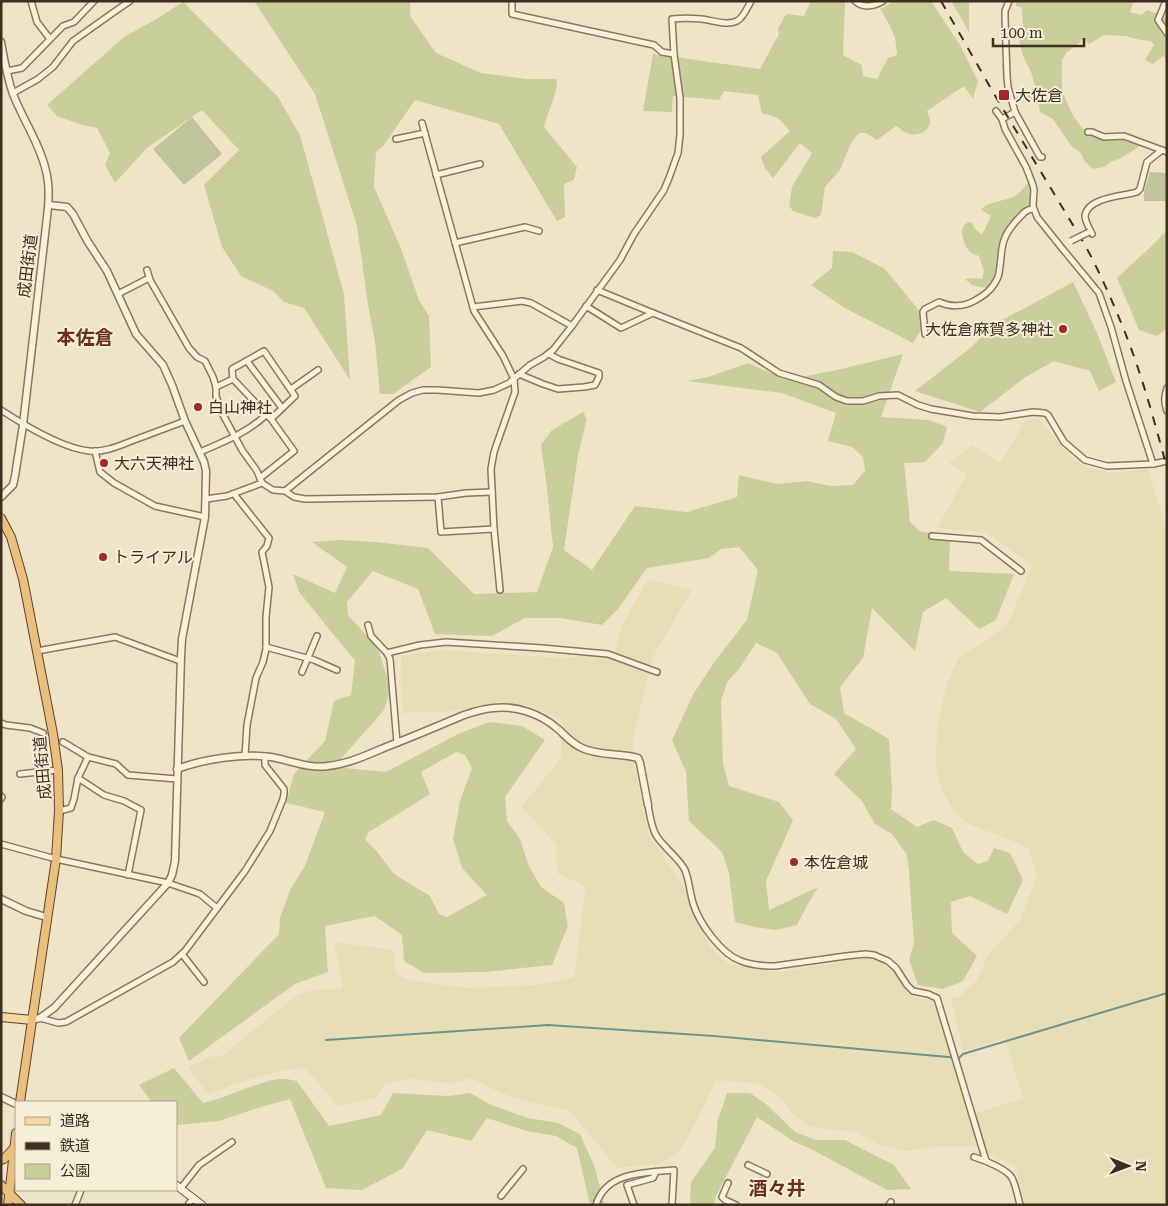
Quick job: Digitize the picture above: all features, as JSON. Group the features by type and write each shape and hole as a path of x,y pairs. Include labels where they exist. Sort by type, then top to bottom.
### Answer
{"highway":[{"name":"成田街道","path":"1,518 11,537 23,579 53,734 58,770 60,812 56,859 20,1101"},
{"path":"8,1205 15,1140"},
{"path":"1,1160 14,1148"},
{"path":"1,1184 21,1205"}],"main road":[{"path":"1,1017 32,1020"},
{"path":"179,1187 202,1205"}],"street":[{"path":"31,1 37,22 50,39"},
{"path":"7,71 22,68 63,26 74,22 94,1"},
{"path":"13,93 38,79 53,67 73,41 130,1"},
{"path":"512,1 512,14 654,45 662,52 674,54"},
{"path":"285,491 399,400 412,393 423,390 479,393 494,390 514,379 530,364 549,354 620,260 634,234 664,190 675,165 680,135 680,98 674,54 672,19 702,19 727,23 736,21 744,15 751,1"},
{"path":"855,1 857,4 866,6 877,5 883,1"},
{"path":"1009,1 1005,18 1008,88 1015,112 1040,157 1042,157"},
{"path":"1166,1 1158,20 1167,33"},
{"name":"成田街道","path":"1,42 13,93 37,146 46,170 49,186 23,424 15,476 13,485 1,497"},
{"path":"996,111 1002,119 1005,129 1026,167 1033,185 1033,209 1037,217 1099,293 1153,464"},
{"path":"1002,119 1015,112"},
{"path":"422,123 474,311 503,356 514,379 515,392 494,452 491,469 500,590"},
{"path":"1088,132 1104,137 1124,136 1164,151"},
{"path":"396,139 425,134"},
{"path":"1061,247 1091,232 1085,215 1100,200 1137,192 1140,188 1147,162 1164,151"},
{"path":"436,174 480,164"},
{"path":"32,1020 40,1018 54,1008 168,883 172,874 175,861 180,661 182,640 205,517 206,499 206,471 200,452 185,421 163,365 136,334 107,271 73,214 67,207 48,205"},
{"path":"925,334 923,314 926,309 939,302 946,305 968,304 991,289 999,273 1001,248 1004,238 1025,211 1033,209"},
{"path":"455,244 525,228 539,231"},
{"path":"147,270 149,278 190,348 197,357 205,362 213,377 221,411 234,437 261,480 273,490 285,491 294,497 305,498 438,497 492,492"},
{"path":"118,294 149,278"},
{"path":"597,290 741,348 779,372 819,385 836,397 847,401 864,401 879,396 898,396 931,409 974,416 1000,417 1033,412 1045,413 1064,442 1085,460 1108,466 1153,464 1167,461"},
{"path":"473,307 522,301 531,303 572,326"},
{"path":"586,306 620,328 653,313"},
{"path":"200,452 234,437 257,424 268,417 282,408 295,396 264,351 232,369 233,379 268,417 294,452 261,480 234,494 206,499"},
{"path":"520,374 558,389 595,385 599,375 597,372 558,359 549,354"},
{"path":"246,361 282,408"},
{"path":"290,389 318,370"},
{"path":"216,388 233,379"},
{"path":"1167,388 1164,395 1167,411"},
{"path":"1,410 23,424 67,446 88,451 113,448 185,421"},
{"path":"95,451 100,472 114,483 154,506 205,517"},
{"path":"234,494 269,538 267,546 262,552 269,587 266,648 263,662 256,678 247,725 244,756"},
{"path":"438,497 441,532 494,529"},
{"path":"932,536 980,540 1021,571"},
{"path":"368,625 371,636 387,653 390,659 396,743"},
{"path":"302,672 317,636"},
{"path":"37,651 115,637 180,661"},
{"path":"387,653 420,645 446,642 542,648 608,654 657,672"},
{"path":"266,648 308,658 337,670"},
{"path":"177,769 221,758 244,756 265,756 310,765 327,766 352,761 475,712 494,708 521,710 536,716 558,729 570,741 582,748 638,758 652,827 656,836 684,869 700,919 716,942 728,953 740,961 765,966 856,955 874,955 888,961 896,968 913,991 937,998 986,1161"},
{"path":"1,723 30,728 43,733"},
{"path":"63,742 88,757 116,764 128,775 177,779"},
{"path":"40,1018 58,1023 66,1022 173,962 182,954 245,871 270,831 284,794 284,789 265,765 265,756"},
{"path":"60,812 71,808 78,778 88,757"},
{"path":"20,774 58,770"},
{"path":"78,778 104,795 124,801 141,810 128,875"},
{"path":"1,844 56,859 168,883 200,894 218,908"},
{"path":"1,899 26,911 46,917"},
{"path":"182,954 204,982"},
{"path":"1,1096 15,1103"},
{"path":"179,1187 199,1165 232,1142"},
{"path":"974,1157 986,1161 1009,1175 1020,1205"},
{"path":"748,1165 767,1174"},
{"path":"501,1196 523,1169"},
{"path":"596,1205 600,1194 615,1180 628,1176 674,1170 672,1205"},
{"path":"634,1205 627,1185 653,1178 656,1172"},
{"path":"728,1183 722,1197 736,1205"},
{"path":"75,1205 81,1191"},
{"path":"188,1205 193,1198"}],"shaded area":[{"path":"1039,419 1073,459 1086,467 1113,473 1148,469 1167,532 1166,1205 1025,1205 1016,1167 988,1154 975,1113 1023,1099 1005,1038 963,1051 951,999 960,996 976,981 988,954 1020,920 1037,876 1028,849 1013,841 966,823 953,810 944,795 936,770 937,727 946,687 958,658 1008,624 1032,565 986,532 937,528 967,474 949,463 972,445 1000,463 1026,420"},
{"path":"648,579 692,590 653,657 633,738 634,762 649,836 680,880 710,947 729,964 780,972 870,957 893,969 905,989 917,998 934,1001 978,1146 938,1147 904,1151 880,1145 856,1132 810,1127 793,1114 778,1095 759,1084 716,1080 679,1152 659,1164 617,1168 569,1110 532,1103 499,1092 471,1078 450,1084 410,1078 385,1084 375,1098 338,1106 305,1068 284,1070 244,1081 208,1094 188,1068 208,1057 222,1056 294,997 308,991 343,988 334,942 394,950 396,973 405,979 439,985 469,988 538,985 574,977 586,886 557,873 556,844 521,807 561,758 562,720 531,706 500,702 456,711 402,713 401,656 442,650 563,658 615,653 621,627"}],"green space":[{"path":"254,1 410,1 410,16 436,53 481,73 526,79 557,79 554,97 544,127 577,167 574,180 564,184 565,217 557,221 499,124 415,100 384,145 376,152 374,187 400,246 419,300 429,316 431,367 393,394 380,394 375,342 357,226 315,94"},
{"path":"811,1 845,1 843,55 862,65 863,76 877,79 888,58 895,56 897,53 895,37 880,9 895,1 931,1 960,45 978,81 973,99 964,86 927,111 930,123 924,132 914,135 904,132 896,126 877,140 866,133 859,133 850,145 840,170 825,187 821,215 815,218 793,211 789,206 792,187 812,153 800,143 773,178 765,168 761,157 790,131 775,117 762,114 758,95 724,91 719,100 673,96 672,112 643,111 653,54 760,69 779,34 778,29 786,14 804,16"},
{"path":"951,1 969,1 969,32"},
{"path":"1016,1 1131,1 1133,3 1130,12 1142,15 1147,10 1167,19 1167,59 1163,56 1153,64 1145,60 1154,45 1151,41 1126,36 1104,35 1089,44 1084,39 1066,53 1062,60 1062,92 1074,117 1083,129 1103,139 1123,138 1140,146 1104,167 1093,169 1085,162 1081,153 1072,147 1053,119 1040,112 1038,99 1030,99 1026,92 1036,89 1020,46 1019,34 1023,26 1022,8 1016,6"},
{"path":"183,2 278,97 300,135 344,294 350,380 304,308 284,302 273,291 241,276 222,247 204,185 239,150 202,110 147,148 115,183 105,165 110,153 97,128 57,116 47,105 124,37"},
{"path":"192,117 222,154 184,185 153,149"},
{"path":"1150,172 1167,173 1167,201 1144,201 1144,192"},
{"path":"1030,181 1032,185 1032,204 1004,232 1000,244 996,277 986,288 972,285 965,279 982,279 984,271 979,256 971,253 965,245 962,234 964,226 972,222 974,228 982,235 991,216 981,210 989,204 1015,196"},
{"path":"1167,230 1167,328 1157,336 1139,330 1117,278"},
{"path":"833,251 852,252 885,269 927,320 913,343 843,307 811,285 832,268"},
{"path":"1073,282 1097,333 1116,382 1099,391 1090,371 1054,361 1024,378 980,412 915,391 969,349 995,324"},
{"path":"903,354 881,417 929,420 947,427 943,443 925,462 904,463 910,522 920,531 950,537 949,571 1014,574 996,620 979,629 946,598 923,612 915,651 872,608 863,658 840,687 844,713 889,739 892,790 891,809 917,827 934,820 952,828 963,852 978,864 988,861 994,848 1010,853 1023,880 1007,914 970,896 951,902 952,933 977,956 963,981 943,989 918,985 909,960 914,944 907,855 892,834 875,824 862,801 834,774 856,749 836,719 810,704 777,653 756,643 739,669 727,682 721,701 723,764 729,786 779,802 793,820 766,881 769,910 818,887 797,925 776,930 735,922 729,873 722,852 689,821 686,772 672,740 694,693 715,661 747,620 758,570 739,547 721,549 709,558 647,568 618,609 602,625 560,618 525,618 492,636 435,634 418,589 373,571 347,602 348,615 378,648 391,690 384,710 334,767 386,772 460,733 490,722 522,726 545,740 505,797 507,821 520,839 529,866 541,887 564,903 568,926 552,965 485,972 424,973 404,961 402,935 375,916 325,926 328,972 295,984 189,1061 179,1038 279,934 280,918 290,890 305,866 325,812 286,803 294,774 325,741 334,701 351,695 355,661 299,592 293,574 335,593 347,567 312,542 341,540 428,548 474,594 537,592 553,547 541,445 552,430 583,412 587,419 578,455 564,550 592,570 635,506 687,512 737,497 739,475 777,484 808,481 830,486 853,485 865,471 863,457 852,447 828,441 836,413 782,393 687,381 708,377 749,363 786,380","holes":["456,752 465,755 472,768 460,801 453,839 462,868 487,895 447,917 439,914 430,896 394,874 365,839 369,832 430,794 421,772"]},
{"path":"174,1068 203,1103 268,1081 288,1079 297,1081 329,1126 381,1115 393,1093 448,1096 470,1093 491,1105 528,1118 558,1123 580,1134 594,1165 605,1205 590,1205 577,1148 556,1136 527,1131 487,1118 471,1141 427,1130 402,1169 362,1190 326,1188 290,1099 219,1121 178,1125 178,1101 151,1101 139,1085"},
{"path":"727,1093 750,1093 766,1104 795,1132 816,1140 845,1140 894,1165 911,1189 887,1190 793,1141 757,1117 716,1196 714,1205 690,1205 691,1182 715,1148 718,1119"}],"waterway":[{"path":"326,1040 548,1025 714,1036 959,1058 963,1054 1167,993"}],"tunnel":[{"path":"43,733 63,742"}],"railway":[{"path":"941,1 997,99 1085,245 1100,275 1129,342 1167,468"}],"place":[{"name":"大佐倉","path":"1004,95"},
{"name":"大佐倉麻賀多神社","path":"1063,329"},
{"name":"白山神社","path":"198,407"},
{"name":"大六天神社","path":"104,463"},
{"name":"トライアル","path":"103,557"},
{"name":"本佐倉城","path":"794,862"}],"district":[{"name":"本佐倉","path":"85,337"},
{"name":"酒々井","path":"777,1188"}]}
